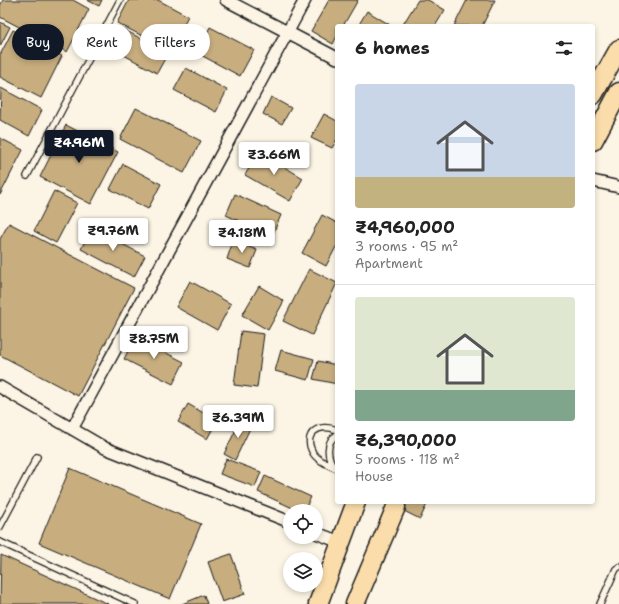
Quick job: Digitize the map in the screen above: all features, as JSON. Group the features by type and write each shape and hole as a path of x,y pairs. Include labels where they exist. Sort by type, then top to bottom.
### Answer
{"highway":[{"path":"595,91 619,49"},
{"path":"595,137 619,92"},
{"path":"318,604 355,504"},
{"path":"355,604 396,506"}],"street":[{"path":"226,0 335,57"},
{"path":"72,429 305,0"},
{"path":"595,181 619,187"},
{"path":"0,387 105,448 283,519"},
{"path":"323,536 340,542"}],"lane":[{"path":"27,176 120,0"},
{"path":"335,429 329,427 316,429 312,434 310,442 313,452 318,458 335,468"},
{"path":"335,437 332,439 328,454 335,468"},
{"path":"0,526 37,457"},
{"path":"0,542 135,604"},
{"path":"600,604 616,570 619,567"}],"building":[{"path":"3,0 73,0 89,9 81,24 72,24 72,42 67,52 64,50 64,24 13,24 0,17 0,6"},
{"path":"87,0 102,0 99,6"},
{"path":"129,0 158,0 188,16 184,24 140,24 140,35 132,31 132,24 117,23"},
{"path":"329,0 358,0 344,24 335,24 335,40 333,44 311,31"},
{"path":"418,0 428,0 445,10 436,24 403,24"},
{"path":"467,0 495,0 483,24 455,24"},
{"path":"367,11 388,24 359,24"},
{"path":"0,22 10,27 0,46"},
{"path":"210,27 254,50 240,76 210,60"},
{"path":"12,32 12,60 60,60 41,98 0,77 0,55"},
{"path":"132,34 140,38 140,60 164,60 157,73 132,59"},
{"path":"186,68 227,90 216,112 174,90"},
{"path":"1,88 42,110 29,136 0,120"},
{"path":"271,97 291,108 282,124 263,114"},
{"path":"136,108 201,141 184,173 120,139"},
{"path":"324,114 335,120 335,143 332,148 311,138"},
{"path":"66,125 118,152 91,204 40,177"},
{"path":"0,138 23,150 0,195"},
{"path":"259,152 303,178 290,201 245,175"},
{"path":"123,164 161,184 148,209 110,189"},
{"path":"54,191 77,203 56,243 34,231"},
{"path":"235,194 281,215 272,236 226,215"},
{"path":"322,215 335,222 335,249 326,266 302,253"},
{"path":"9,223 134,288 78,396 0,355 0,239"},
{"path":"92,228 145,256 134,277 81,249"},
{"path":"233,241 257,250 250,268 227,259"},
{"path":"309,269 335,282 335,287 312,335 283,321"},
{"path":"190,281 231,304 217,330 176,307"},
{"path":"259,286 284,301 268,330 242,315"},
{"path":"241,331 264,334 257,388 234,385"},
{"path":"135,337 184,362 173,384 124,359"},
{"path":"281,350 314,359 308,380 275,371"},
{"path":"318,361 335,365 335,384 313,379"},
{"path":"188,404 217,421 207,439 178,422"},
{"path":"241,419 252,424 235,460 224,454"},
{"path":"226,459 261,472 255,487 220,474"},
{"path":"70,468 201,524 170,599 39,543"},
{"path":"265,476 311,497 308,504 284,504 258,492"},
{"path":"390,504 427,504 420,519"},
{"path":"231,554 245,594 222,602 208,562"},
{"path":"1,555 108,604 0,604"},
{"path":"204,595 207,604 182,604"}]}
